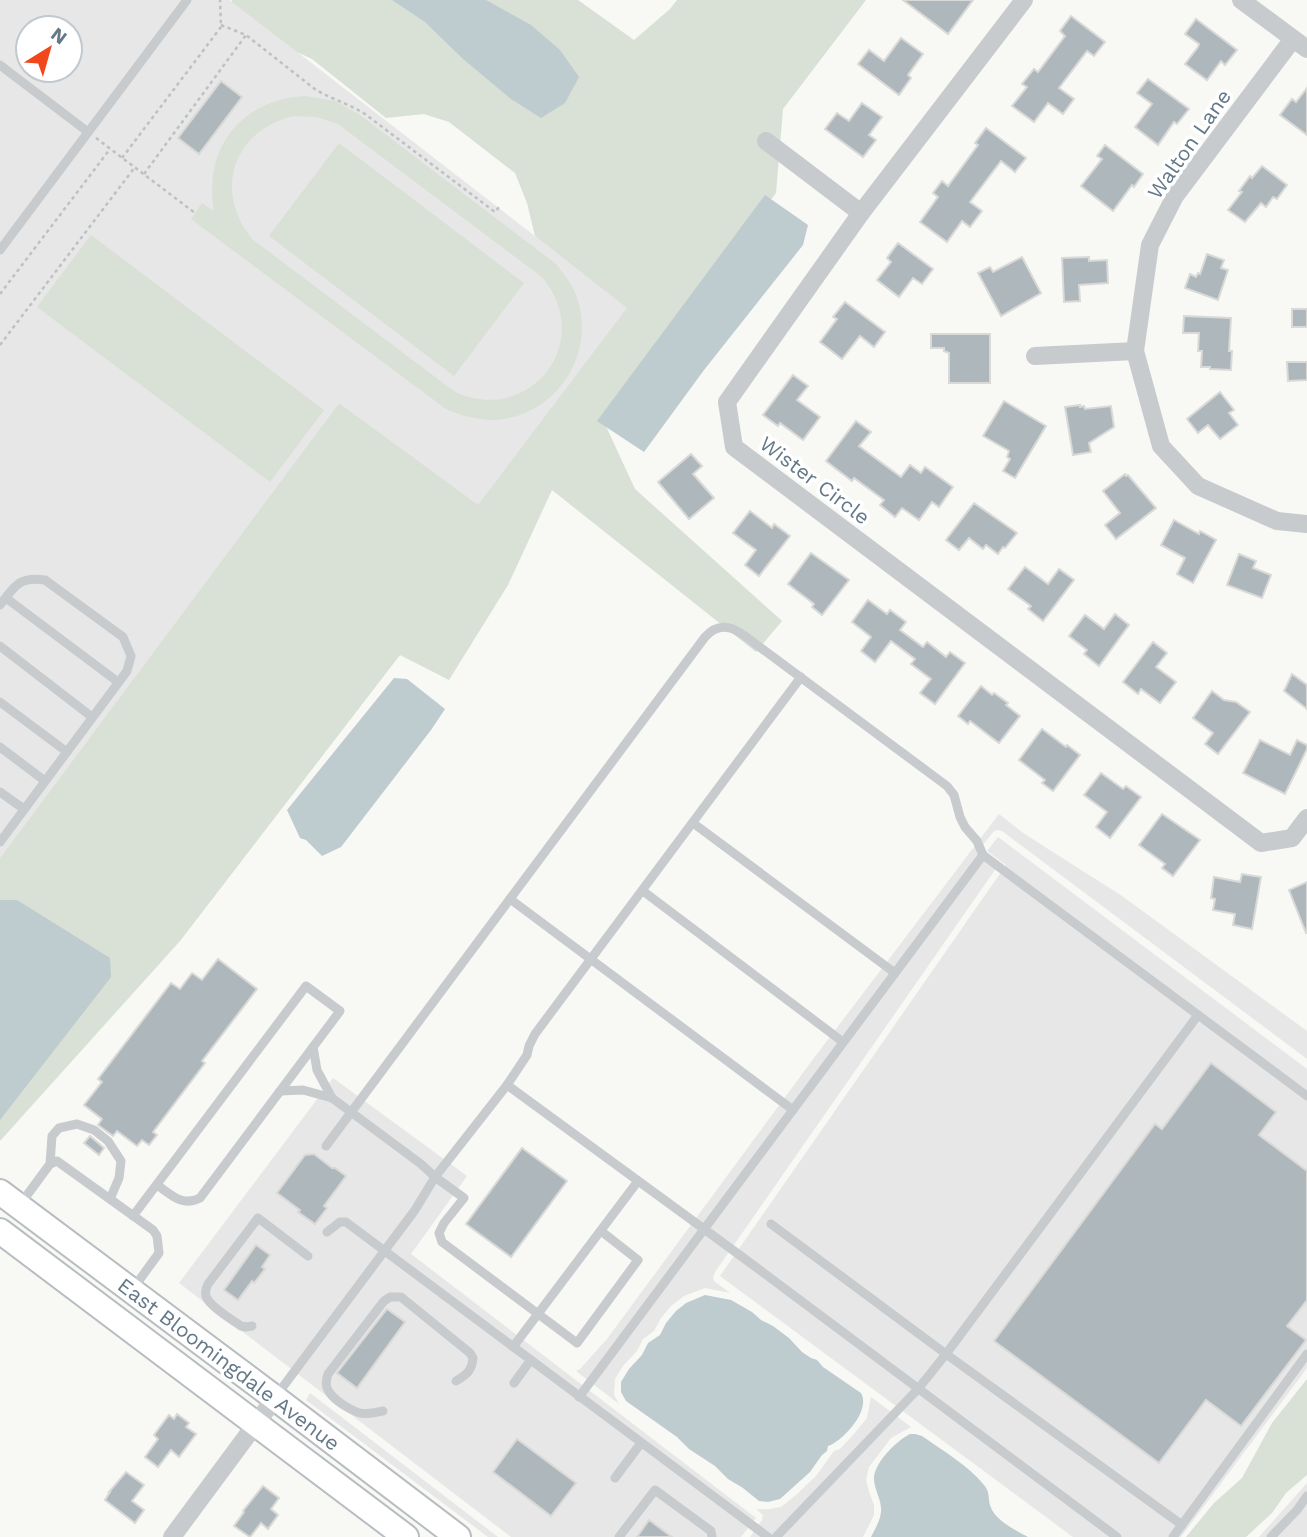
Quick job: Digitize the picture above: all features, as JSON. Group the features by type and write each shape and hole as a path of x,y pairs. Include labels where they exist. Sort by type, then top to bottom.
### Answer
{"main road":[{"name":"East Bloomingdale Avenue","path":"9,1199 458,1537"},
{"name":"East Bloomingdale Avenue","path":"0,1231 406,1537"}],"street":[{"name":"Wister Circle","path":"1024,0 861,213 727,402 734,447 1261,843 1292,838 1307,818"},
{"path":"1241,0 1300,44"},
{"name":"Walton Lane","path":"1300,44 1175,196 1150,245 1136,351 1161,446 1198,486 1277,521 1307,524"},
{"path":"766,141 861,213"},
{"path":"1035,356 1136,351"},
{"path":"172,1537 275,1398"}],"lane":[{"path":"0,250 187,0"},
{"path":"0,65 88,132"},
{"path":"0,842 127,671 131,656 123,637 45,580 33,578 18,582 3,602 118,682"},
{"path":"326,1146 712,630 723,627 732,627 947,786 954,795 965,827 977,841 983,855 1307,1096"},
{"path":"0,646 92,717"},
{"path":"275,1398 415,1210 435,1177 508,1085 527,1055 535,1034 801,677"},
{"path":"0,702 67,752"},
{"path":"0,747 45,780"},
{"path":"0,792 24,809"},
{"path":"693,823 895,972"},
{"path":"579,1397 983,855"},
{"path":"643,891 843,1042"},
{"path":"510,899 793,1110"},
{"path":"133,1216 306,986 340,1011 200,1198 191,1202 179,1199 157,1185"},
{"path":"776,1537 918,1389 1198,1015"},
{"path":"313,1047 317,1070 332,1098"},
{"path":"508,1085 1117,1537"},
{"path":"280,1091 303,1090 332,1098 464,1198 444,1223 439,1233 442,1242 577,1343 638,1260 601,1231"},
{"path":"50,1164 52,1136 60,1128 77,1124 94,1130 108,1142 121,1161 119,1178 110,1199"},
{"path":"9,1199 57,1161 153,1230 157,1236 159,1253 131,1291"},
{"path":"513,1348 638,1181"},
{"path":"252,1326 241,1326 210,1303 206,1291 208,1284 258,1218 308,1256"},
{"path":"327,1232 334,1225 346,1222 768,1537"},
{"path":"771,1224 1182,1525"},
{"path":"383,1411 363,1414 352,1410 332,1395 326,1380 336,1363 384,1301 390,1297 401,1297 470,1353 473,1358 471,1370 456,1381"},
{"path":"1173,1537 1307,1354"},
{"path":"513,1383 530,1361"},
{"path":"615,1478 641,1443"},
{"path":"619,1537 655,1490 710,1531 712,1537"},
{"path":"1271,1537 1307,1496"}],"path":[{"path":"122,158 221,27 220,0"},
{"path":"221,25 246,35 316,90 365,114 495,212 499,208"},
{"path":"144,174 246,35"},
{"path":"88,132 195,213"},
{"path":"0,294 110,149"},
{"path":"0,345 135,167"}],"shaded area":[{"path":"0,0 230,0 628,308 478,506 339,403 0,858"},
{"path":"232,0 578,0 634,40 677,0 866,0 783,109 776,193 604,422 635,489 782,621 756,652 552,490 508,585 449,680 400,655 180,941 0,1141 0,858 339,403 478,505 627,308 535,236 527,203 515,173 449,122 424,114 386,118"},
{"path":"392,0 486,0 531,25 560,50 579,77 565,103 541,118 511,99 462,58 425,22"},
{"path":"306,96 335,101 360,115 556,264 574,291 582,321 581,341 576,359 556,392 524,414 504,419 474,418 446,409 191,219 202,203 214,211 212,188 215,167 221,148 232,131 245,117 263,106 283,99","holes":["294,116 317,117 338,124 542,277 557,302 562,327 558,350 547,371 530,387 508,397 483,399 455,392 252,239 240,221 232,183 235,165 244,148 256,134 273,123"]},
{"path":"339,143 524,283 454,376 269,236"},
{"path":"765,195 808,225 803,245 704,370 644,452 597,421"},
{"path":"91,235 324,410 270,482 37,307"},
{"path":"394,678 407,679 445,709 341,847 322,856 306,840 300,838 287,810"},
{"path":"999,814 1023,833 1122,896 1307,1031 1307,1059 1002,831 994,831 982,846 997,867 715,1272 714,1281 730,1293 705,1288 684,1296 671,1306 654,1331 643,1339 615,1379 614,1395 619,1404 576,1371 607,1339 811,1062"},
{"path":"998,837 1307,1069 1307,1368 1181,1537 1073,1537 720,1276 1006,865 987,851"},
{"path":"0,900 17,900 110,958 111,977 0,1120"},
{"path":"333,1078 467,1176 411,1254 756,1518 741,1537 511,1537 179,1283"},
{"path":"705,1295 731,1300 752,1312 789,1338 802,1352 861,1393 862,1408 854,1424 841,1438 828,1446 810,1472 780,1499 759,1501 626,1401 621,1392 621,1382 648,1343 660,1335 676,1311 686,1303"},
{"path":"1307,1379 1307,1475 1286,1493 1272,1513 1246,1537 1186,1537 1214,1503 1242,1478 1272,1423"},
{"path":"310,1393 498,1537 488,1537 306,1400"},
{"path":"871,1397 911,1427 891,1438 869,1467 866,1480 874,1505 874,1515 863,1537 750,1537 762,1520 763,1515 756,1509 781,1507 816,1476 834,1451 840,1449 867,1418"},
{"path":"910,1434 922,1436 971,1471 986,1488 990,1505 996,1515 1028,1537 871,1537 881,1512 874,1480 877,1467 898,1442"},
{"path":"1307,1483 1307,1537 1259,1537"}],"building":[{"path":"903,0 973,0 948,34"},
{"path":"1071,16 1105,42 1094,56 1087,51 1059,88 1074,99 1063,114 1048,103 1034,122 1012,106 1027,87 1022,84 1034,69 1038,72 1065,36 1060,31"},
{"path":"1196,19 1237,50 1225,65 1221,61 1207,80 1185,64 1199,44 1185,34"},
{"path":"901,38 923,54 908,75 911,78 899,95 858,64 869,50 884,61"},
{"path":"1148,79 1189,109 1177,124 1174,122 1158,145 1135,127 1152,104 1137,93"},
{"path":"221,81 242,97 199,154 178,138"},
{"path":"1307,88 1307,135 1280,115 1292,99 1296,102"},
{"path":"862,103 882,117 869,135 876,140 863,157 825,129 837,113 849,121"},
{"path":"986,128 1026,158 1015,172 1001,161 970,202 982,211 970,227 962,221 947,242 920,222 938,197 933,193 942,181 948,186 978,145 975,143"},
{"path":"1105,145 1143,174 1113,211 1081,186 1102,159 1097,156"},
{"path":"1262,166 1287,185 1277,199 1273,197 1266,207 1261,203 1245,222 1228,210 1250,176 1252,178"},
{"path":"898,243 933,269 922,284 913,278 899,297 877,280 891,262 887,258"},
{"path":"1207,254 1224,260 1221,268 1228,270 1218,300 1185,288 1190,274 1196,277 1200,274"},
{"path":"1022,257 1041,293 1001,316 978,273 990,267 993,272"},
{"path":"1089,257 1089,261 1107,260 1108,283 1079,285 1080,301 1064,302 1062,258"},
{"path":"845,302 885,332 874,347 860,336 842,359 820,342 837,319 833,317"},
{"path":"1292,309 1307,309 1307,327 1292,327"},
{"path":"1184,316 1231,318 1231,370 1201,367 1199,333 1183,333"},
{"path":"931,334 990,334 990,383 949,383 949,353 944,351 944,348 931,348"},
{"path":"1287,362 1307,362 1307,380 1288,381"},
{"path":"793,375 808,386 797,400 820,417 803,440 780,423 778,426 763,415"},
{"path":"1220,392 1234,410 1229,413 1238,425 1220,439 1208,425 1198,433 1187,419"},
{"path":"1004,401 1046,426 1015,478 1003,471 1010,459 1007,457 1009,451 983,436"},
{"path":"1080,405 1085,409 1111,406 1114,427 1089,443 1091,452 1073,455 1065,407"},
{"path":"856,421 871,432 859,446 901,477 910,465 921,473 925,467 953,487 939,507 932,502 919,520 902,508 895,517 880,505 884,500 826,461"},
{"path":"691,454 702,466 693,474 714,498 689,519 658,482"},
{"path":"1125,474 1156,508 1116,539 1105,525 1120,513 1103,491"},
{"path":"974,503 1017,533 998,554 986,545 983,549 969,538 959,550 946,540"},
{"path":"750,511 772,528 774,524 790,536 759,576 745,565 756,550 733,533"},
{"path":"1174,520 1216,540 1193,583 1177,574 1185,558 1161,545"},
{"path":"811,553 849,580 822,615 812,607 814,604 788,584"},
{"path":"1239,554 1256,561 1253,568 1271,575 1262,598 1227,585"},
{"path":"1025,567 1048,584 1059,569 1074,580 1043,621 1028,609 1031,606 1008,589"},
{"path":"868,600 887,614 890,610 906,622 900,630 923,647 927,642 946,657 950,652 965,663 935,704 920,693 931,679 911,664 915,659 891,641 875,662 861,651 871,637 852,622"},
{"path":"1115,614 1129,625 1099,666 1084,654 1087,650 1069,636 1085,615 1104,629"},
{"path":"1153,642 1167,653 1156,667 1176,682 1160,703 1141,689 1138,694 1123,682"},
{"path":"1292,674 1307,685 1307,709 1284,691"},
{"path":"981,686 1008,703 1006,705 1020,716 999,743 970,721 968,724 958,716"},
{"path":"1212,691 1250,712 1218,754 1205,744 1213,733 1193,718"},
{"path":"1042,729 1080,755 1053,791 1042,783 1045,780 1019,760"},
{"path":"1260,740 1290,755 1297,740 1307,745 1285,794 1243,773"},
{"path":"1101,773 1123,789 1126,786 1141,797 1110,838 1096,827 1107,812 1084,795"},
{"path":"1162,814 1200,840 1173,876 1162,868 1165,864 1139,845"},
{"path":"1242,874 1261,877 1252,929 1233,925 1235,914 1213,910 1215,899 1211,898 1214,877 1240,882"},
{"path":"1307,882 1307,932 1306,933 1289,890"},
{"path":"218,959 257,989 202,1061 205,1063 153,1132 157,1135 149,1145 142,1140 137,1146 117,1131 113,1136 98,1125 102,1119 84,1105 102,1082 98,1079 171,983 180,989 192,973 202,980"},
{"path":"1211,1063 1276,1112 1259,1135 1307,1171 1307,1300 1287,1326 1306,1340 1241,1426 1206,1400 1159,1463 994,1341 1155,1124 1162,1129"},
{"path":"90,1136 104,1148 99,1155 84,1143"},
{"path":"522,1148 567,1181 511,1257 466,1224"},
{"path":"314,1154 346,1176 324,1206 327,1208 315,1224 277,1193 305,1155"},
{"path":"256,1245 270,1255 262,1267 265,1269 238,1300 224,1290"},
{"path":"387,1309 405,1322 357,1388 337,1373"},
{"path":"177,1414 189,1423 186,1427 196,1434 179,1457 171,1450 158,1467 145,1457 158,1439 154,1435 169,1415 174,1419"},
{"path":"517,1439 576,1483 551,1516 493,1472"},
{"path":"126,1472 144,1485 132,1501 144,1510 135,1523 105,1500"},
{"path":"263,1486 279,1498 271,1509 278,1515 268,1529 261,1523 250,1537 234,1526"},
{"path":"649,1520 672,1537 637,1537"}]}
